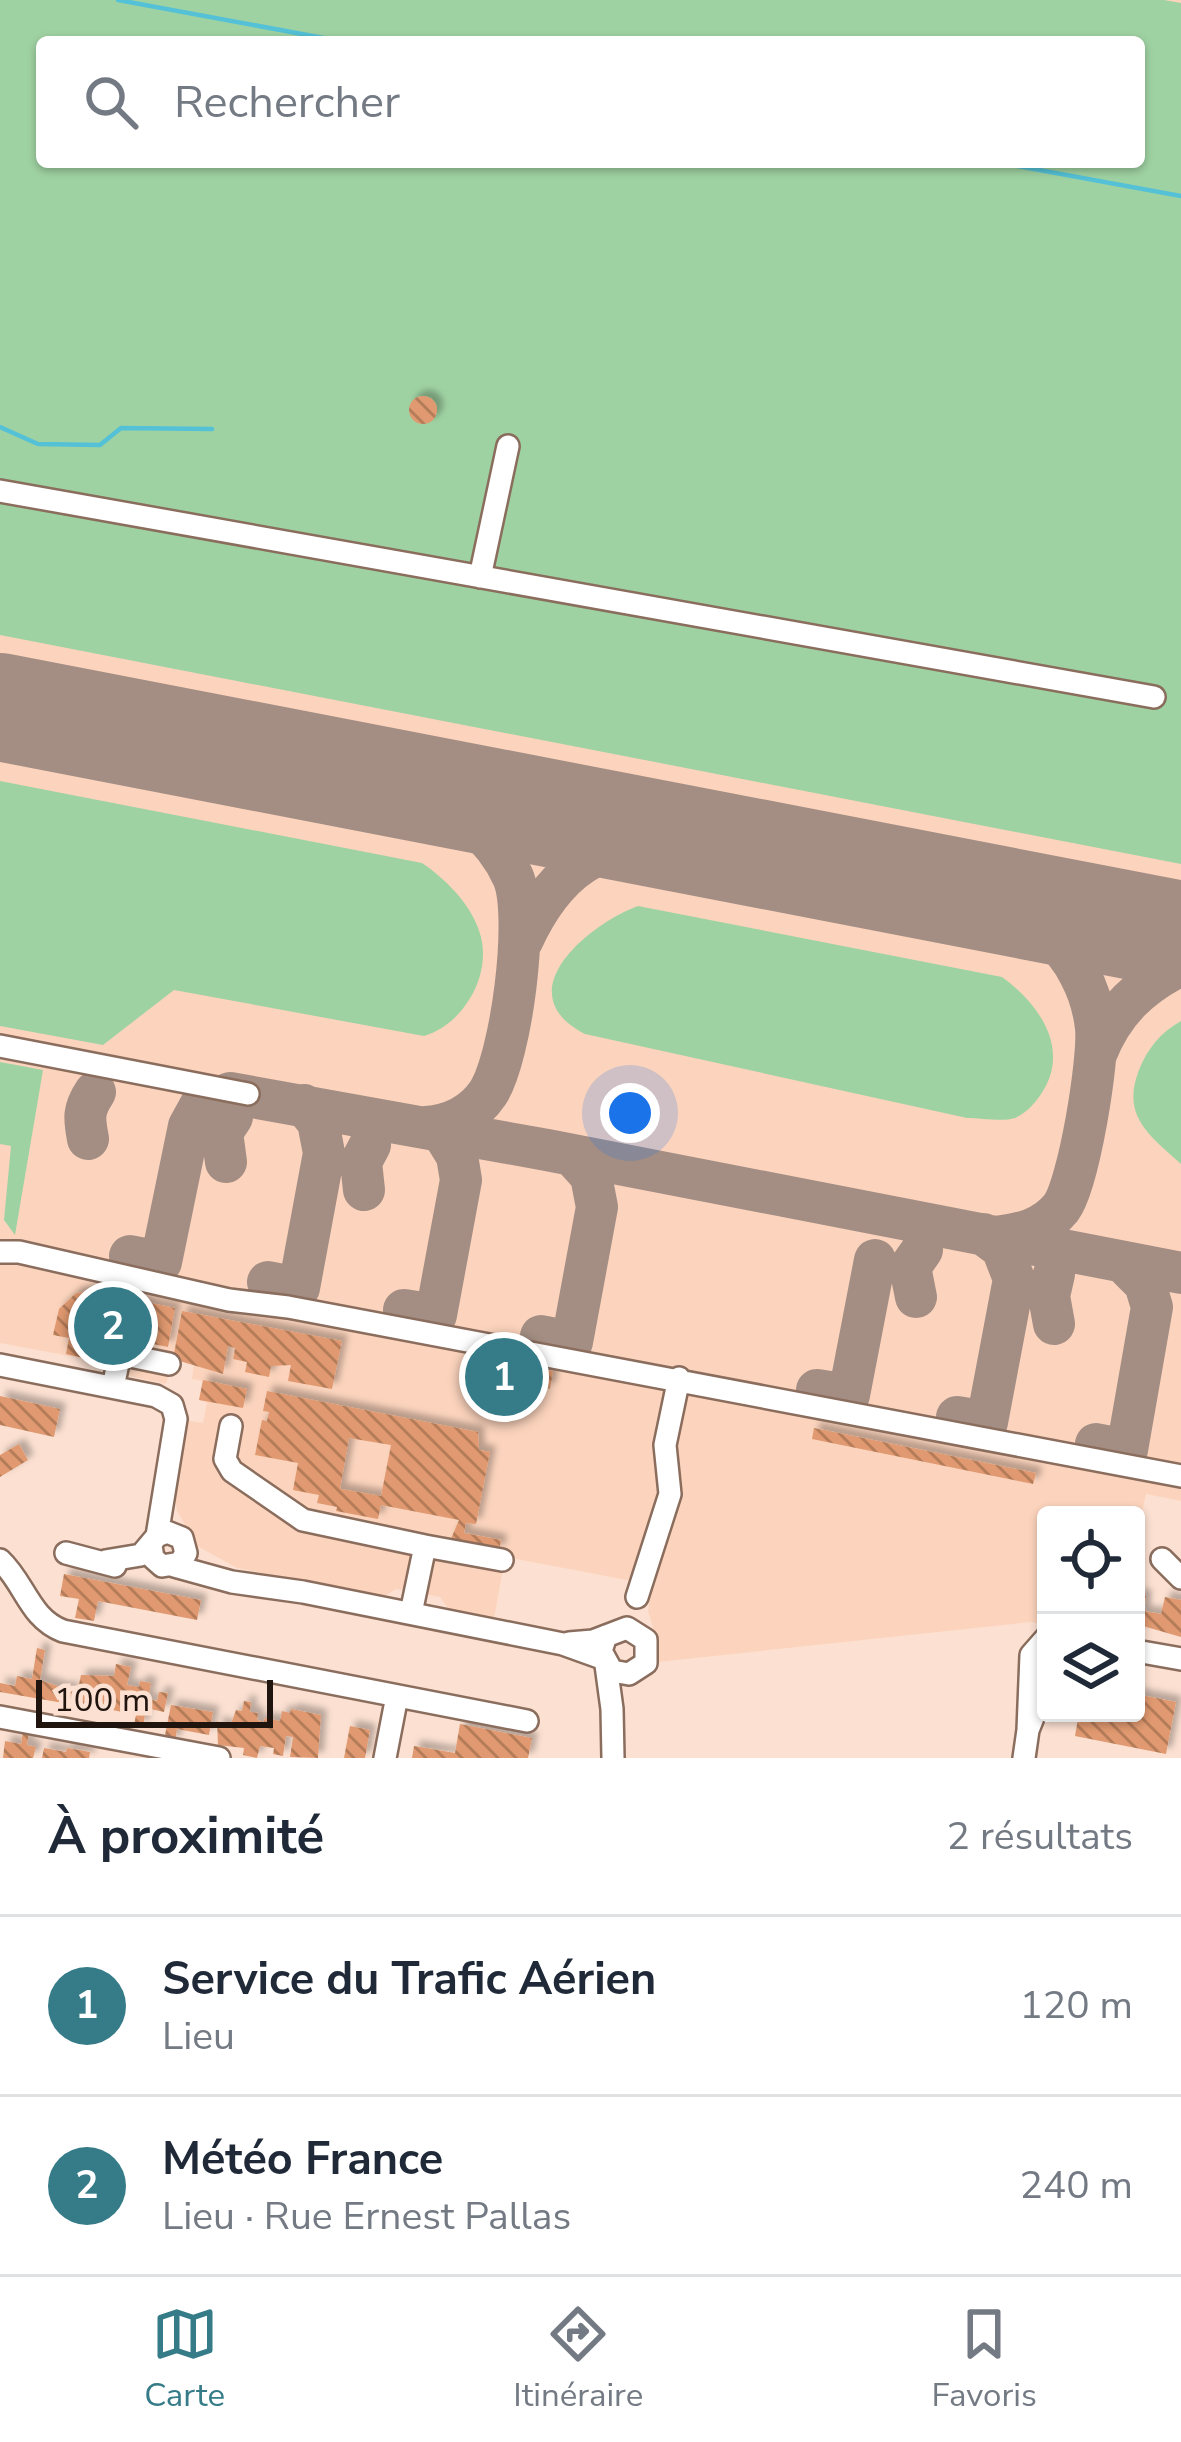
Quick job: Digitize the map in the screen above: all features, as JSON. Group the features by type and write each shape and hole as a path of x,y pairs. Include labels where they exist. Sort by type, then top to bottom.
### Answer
{"street":[{"path":"480,577 508,446"},
{"path":"0,491 1154,698"},
{"path":"0,1046 248,1094"},
{"path":"0,1252 19,1252 229,1300 679,1378 1181,1476"},
{"path":"113,1387 120,1354 169,1364"},
{"path":"0,1365 156,1396 175,1409 164,1489 168,1549"},
{"path":"613,1758 608,1647 637,1597 670,1494 665,1445 679,1378"},
{"path":"231,1426 225,1459 232,1471 303,1520 502,1560"},
{"path":"411,1613 425,1546"},
{"path":"66,1553 105,1561 168,1549 232,1582 562,1643 608,1647 627,1628 641,1634"},
{"path":"1162,1558 1181,1578"},
{"path":"0,1560 11,1570 40,1620 63,1631 526,1720"},
{"path":"608,1647 619,1674 640,1669 648,1655 637,1597"},
{"path":"1024,1758 1031,1655 1037,1648"},
{"path":"612,1709 629,1674"},
{"path":"386,1758 397,1696"},
{"path":"1028,1730 1037,1711"},
{"path":"0,1717 219,1758"}],"shaded area":[{"path":"0,0 1181,0 1181,1501 1146,1494 1143,1506 1037,1506 1037,1623 658,1662 650,1598 629,1592 632,1581 505,1557 494,1619 450,1611 440,1597 396,1589 382,1598 237,1568 197,1546 177,1511 174,1492 185,1420 203,1423 207,1402 199,1400 203,1381 192,1379 194,1363 173,1359 166,1384 129,1376 122,1366 0,1343"}],"green space":[{"path":"0,0 1181,3 1181,864 0,635"},
{"path":"0,781 422,863 441,877 472,915 483,953 477,983 450,1022 424,1036 174,990 103,1045 0,1026"},
{"path":"638,906 1002,977 1046,1027 1053,1058 1050,1075 1038,1099 1019,1116 967,1118 585,1034 562,1017 553,999 554,980 579,944"},
{"path":"1181,1021 1181,1164 1141,1123 1133,1100 1146,1055"},
{"path":"0,1062 43,1070 15,1235 4,1220 11,1146 0,1144"}],"building":[{"path":"423,396 433,400 437,410 433,420 423,424 413,420 409,410 413,400"},
{"path":"92,1291 175,1308 168,1347 103,1334 101,1345 92,1338 88,1359 66,1354 69,1338 53,1335 59,1309 76,1293"},
{"path":"182,1311 342,1341 332,1389 288,1381 291,1365 271,1366 269,1377 245,1372 247,1362 233,1359 235,1348 228,1346 223,1374 173,1359"},
{"path":"483,1361 553,1371 550,1389 527,1385 523,1408 476,1401"},
{"path":"203,1380 247,1389 243,1408 199,1400"},
{"path":"267,1391 478,1432 479,1450 490,1452 476,1524 466,1523 464,1533 501,1540 499,1551 450,1541 459,1520 381,1505 378,1519 336,1511 337,1507 317,1503 319,1495 293,1490 298,1463 255,1455 262,1420 267,1421 269,1412 263,1411","holes":["349,1438 391,1445 381,1496 340,1489"]},
{"path":"0,1396 60,1409 54,1437 0,1425"},
{"path":"814,1428 1036,1473 1033,1484 812,1439"},
{"path":"19,1444 28,1460 0,1477 0,1455"},
{"path":"64,1574 201,1600 197,1620 98,1601 94,1621 75,1618 79,1599 60,1596"},
{"path":"1165,1597 1181,1600 1181,1637 1145,1627 1145,1611 1161,1614"},
{"path":"37,1648 45,1650 40,1680 73,1687 69,1704 0,1692 0,1683 15,1686 17,1676 32,1679"},
{"path":"116,1664 131,1667 127,1685 151,1683 148,1699 157,1701 159,1692 168,1693 164,1712 146,1708 143,1727 134,1725 136,1715 75,1702 81,1675 114,1676"},
{"path":"1145,1696 1176,1702 1166,1754 1075,1736 1077,1722 1145,1722"},
{"path":"244,1701 251,1702 250,1712 258,1713 257,1720 264,1722 265,1718 280,1721 282,1711 290,1713 291,1709 321,1715 318,1758 290,1757 293,1737 286,1736 283,1756 273,1754 274,1748 260,1746 257,1758 243,1755 244,1748 218,1745 217,1721 230,1727"},
{"path":"171,1705 213,1712 209,1735 177,1729 175,1742 164,1740"},
{"path":"460,1724 532,1738 528,1758 412,1758 414,1746 455,1753"},
{"path":"350,1726 370,1730 365,1758 344,1758"},
{"path":"23,1731 29,1733 27,1745 36,1747 33,1758 3,1758 5,1741 21,1744"},
{"path":"44,1748 90,1752 89,1758 42,1758"}],"waterway":[{"path":"118,0 313,36"},
{"path":"1029,168 1181,196"},
{"path":"0,427 38,444 100,445 121,428 212,429"}],"taxiway":[{"path":"404,784 453,809 494,845 513,877 520,922 510,1020 488,1093 469,1113 426,1127"},
{"path":"522,941 549,895 582,864 624,846 677,839"},
{"path":"996,1237 1047,1221 1068,1195 1081,1149 1096,1044 1090,1000 1073,963 1046,932 1001,900"},
{"path":"1096,1054 1129,1001 1181,965"},
{"path":"88,1139 85,1114 95,1092"},
{"path":"130,1256 161,1262 189,1126 200,1106 230,1093 1181,1273"},
{"path":"268,1282 299,1288 324,1153 318,1122 304,1105"},
{"path":"226,1162 222,1132 232,1117"},
{"path":"404,1310 436,1315 461,1180 457,1156 441,1130"},
{"path":"364,1190 361,1162 370,1145"},
{"path":"541,1336 572,1342 597,1207 591,1176 573,1156"},
{"path":"957,1417 987,1422 1014,1279 1002,1248 983,1234"},
{"path":"916,1297 910,1267 922,1250"},
{"path":"817,1390 849,1395 875,1260"},
{"path":"1096,1444 1127,1450 1152,1307 1145,1284 1124,1263"},
{"path":"1054,1274 1049,1296 1054,1324"}],"runway":[{"path":"0,707 1181,935"}],"place":[{"name":"Météo France","path":"113,1326"},
{"name":"Service du Trafic Aérien","path":"504,1377"}]}
